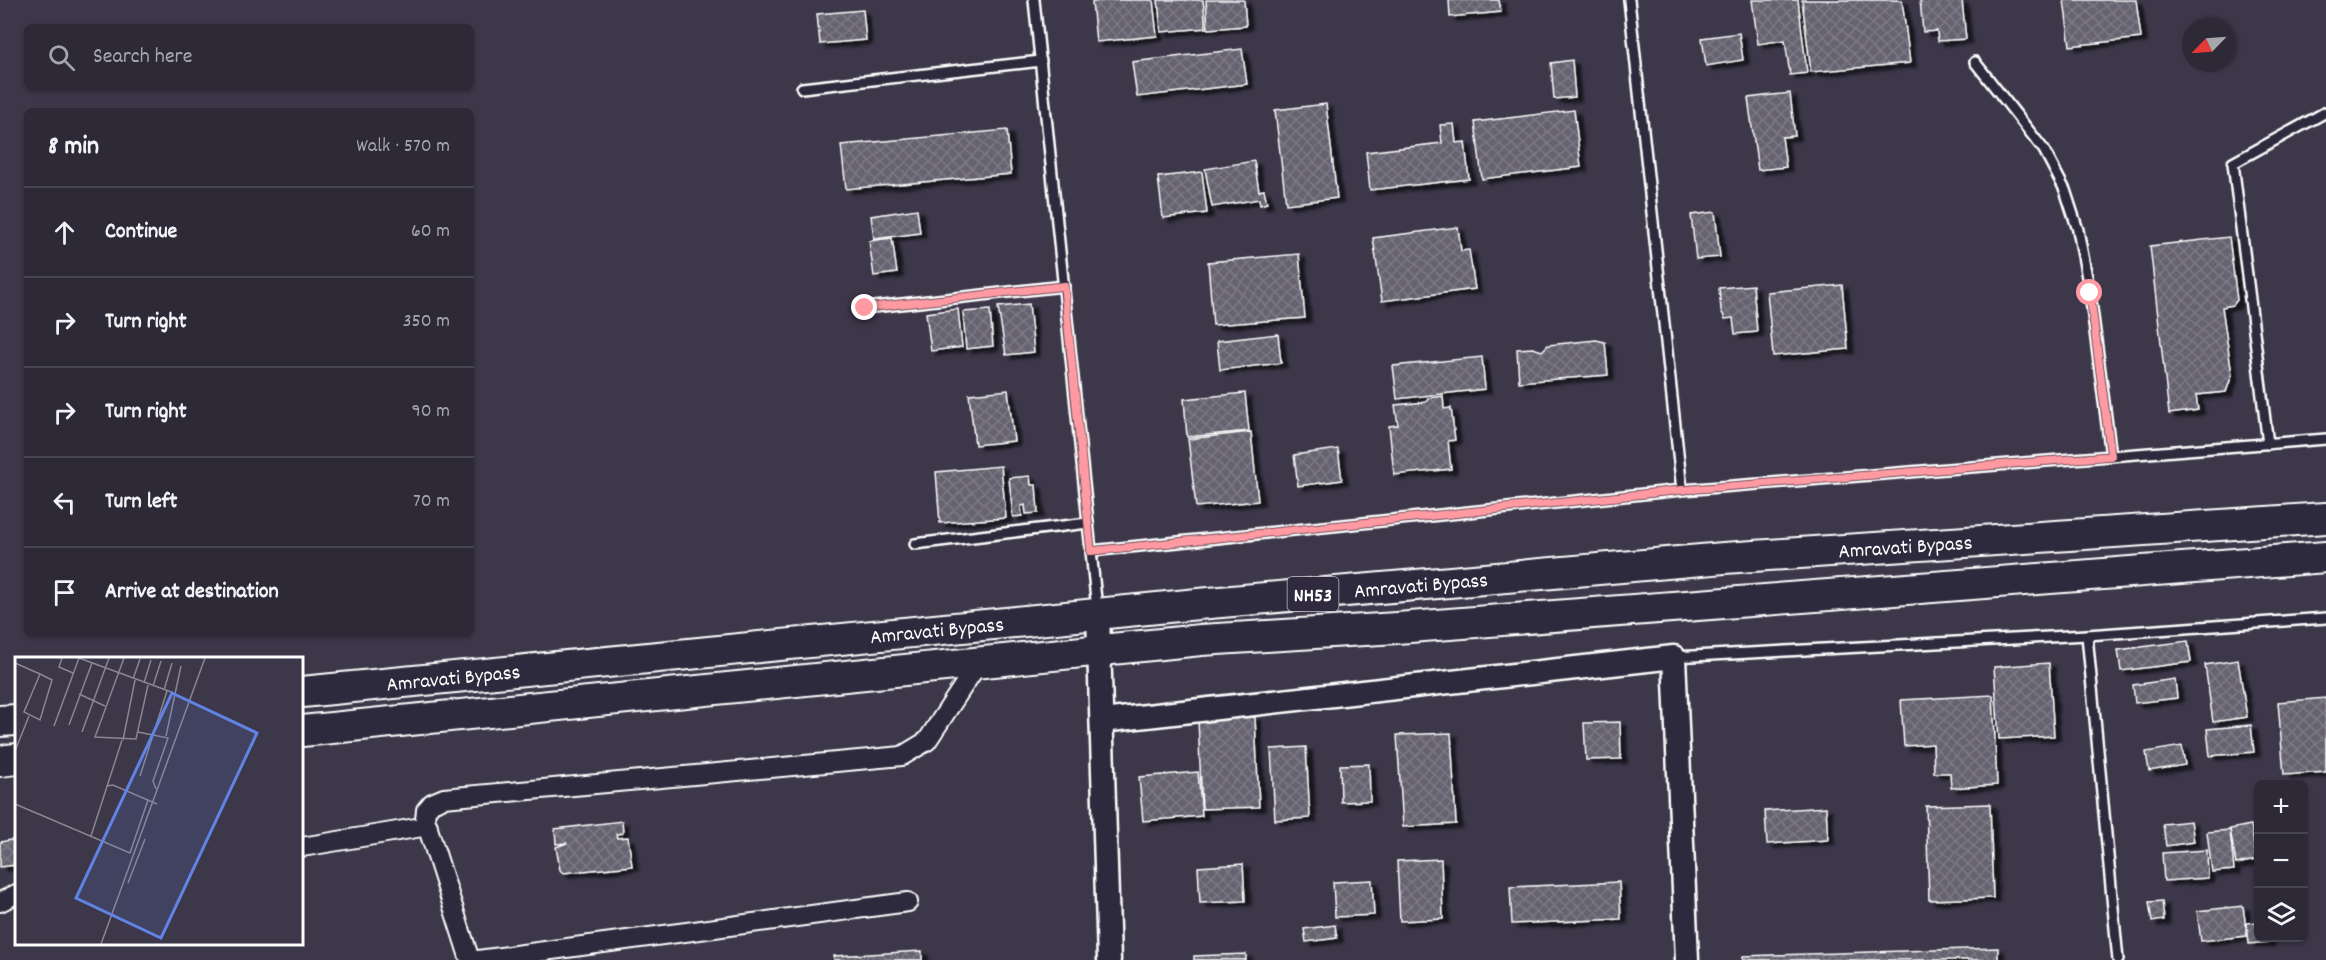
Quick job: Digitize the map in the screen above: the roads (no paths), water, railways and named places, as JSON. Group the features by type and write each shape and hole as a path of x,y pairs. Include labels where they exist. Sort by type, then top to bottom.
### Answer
{"highway":[{"name":"Amravati Bypass","path":"303,692 1098,614 1724,558 2326,518"},
{"name":"Amravati Bypass","path":"303,730 1201,640 1397,628 2326,557"},
{"path":"0,722 15,720"},
{"path":"0,761 15,759"}],"street":[{"path":"1098,614 1109,960"},
{"path":"1102,721 1674,657 1687,960"},
{"path":"470,960 428,826 426,810 432,803 444,798 902,756 927,741 979,662"},
{"path":"303,847 428,826"},
{"path":"0,902 15,894"},
{"path":"478,960 908,902"}],"lane":[{"path":"1034,0 1098,614"},
{"path":"1629,0 1682,490"},
{"path":"802,88 1041,61"},
{"path":"1975,62 2044,150 2065,190 2078,230 2090,293 2111,456"},
{"path":"2268,444 2233,163 2326,112"},
{"path":"865,308 1064,286"},
{"path":"1091,551 1682,490 2326,439"},
{"path":"915,544 1088,523"},
{"path":"1674,657 2087,635 2326,618"},
{"path":"2087,635 2118,960"}]}
